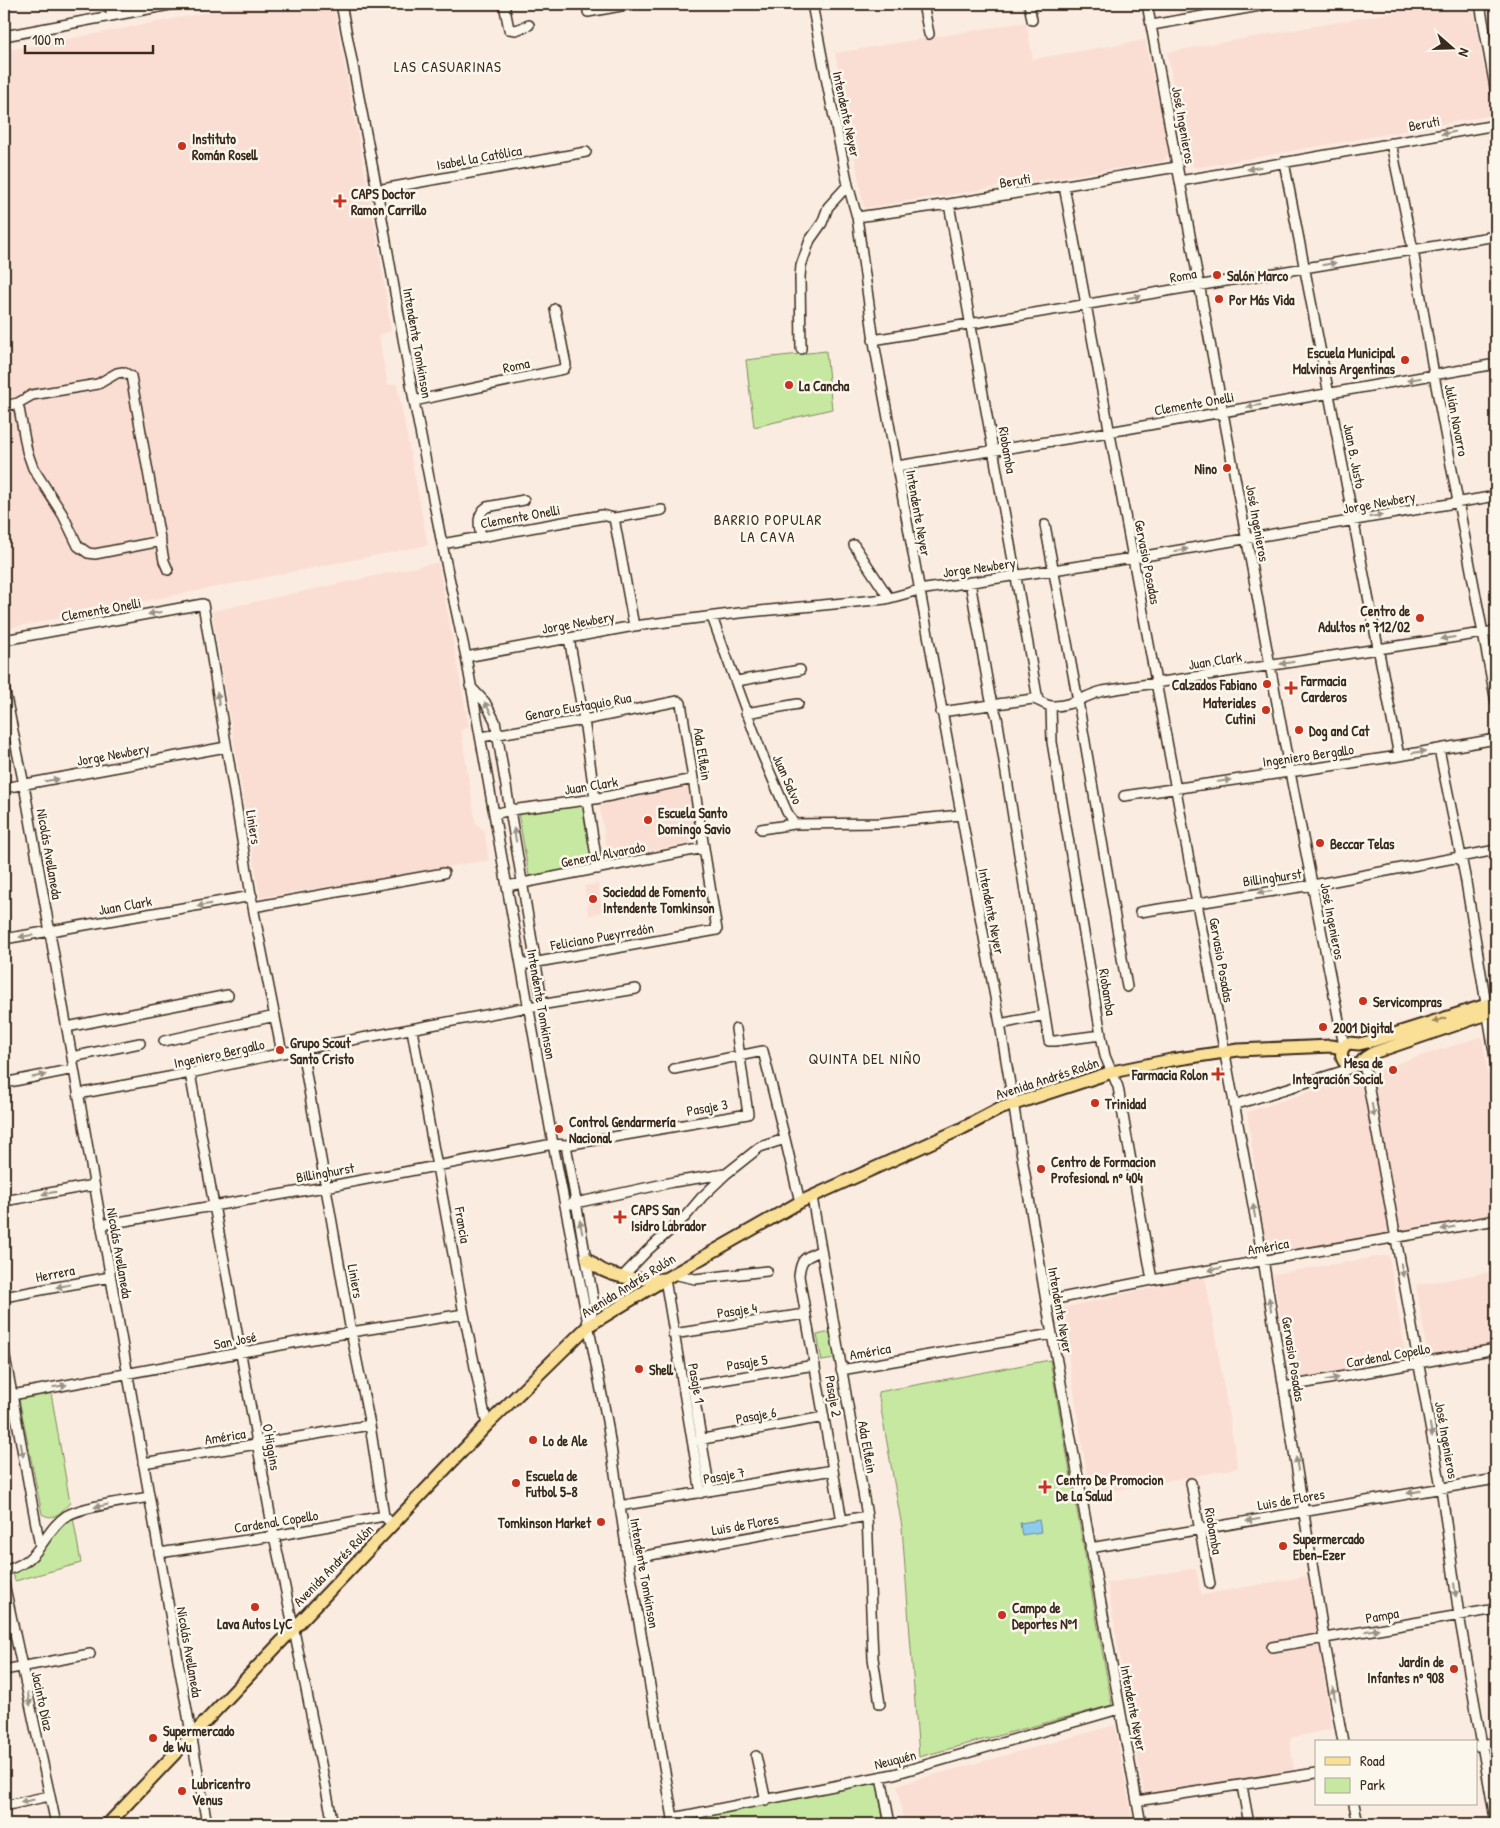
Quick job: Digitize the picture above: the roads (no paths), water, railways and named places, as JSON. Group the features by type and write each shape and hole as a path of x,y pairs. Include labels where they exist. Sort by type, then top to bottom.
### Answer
{"main road":[{"path":"1359,1044 1491,1008"},
{"path":"1360,1062 1373,1053 1491,1008"},
{"path":"1343,1049 1354,1042 1363,1047 1360,1062"},
{"name":"Avenida Andrés Rolón","path":"108,1824 487,1425 588,1326 669,1276 800,1202 961,1129 999,1109 1112,1072 1171,1060 1225,1052 1329,1046 1343,1049 1342,1061 1347,1065 1360,1062"},
{"path":"587,1259 596,1268 622,1277 638,1279 669,1276"}],"street":[{"path":"109,4 112,15"},
{"path":"4,36 176,4"},
{"name":"Intendente Tomkinson","path":"341,4 377,190 414,401 466,657 553,1144 607,1421 619,1506 674,1821"},
{"path":"504,4 509,29 516,30 529,25"},
{"path":"588,12 632,4"},
{"name":"Intendente Neyer","path":"812,4 848,185 857,218 873,340 1000,1024 1046,1301 1141,1824"},
{"path":"923,4 929,34"},
{"path":"1029,4 1032,20"},
{"name":"José Ingenieros","path":"1148,4 1270,666 1343,1049"},
{"path":"1152,25 1271,4"},
{"path":"1480,4 1496,93"},
{"name":"Beruti","path":"1180,181 1496,125"},
{"name":"Julián Navarro","path":"1391,143 1413,250 1434,375 1496,702"},
{"name":"Isabel la Católica","path":"377,190 586,152"},
{"name":"Juan B. Justo","path":"1284,162 1399,756"},
{"name":"Beruti","path":"857,218 1177,167"},
{"path":"801,349 801,266 810,240 822,223 828,207 848,185"},
{"name":"Gervasio Posadas","path":"1064,186 1263,1261 1305,1511 1324,1638 1343,1740"},
{"name":"Riobamba","path":"949,204 1038,700"},
{"name":"Roma","path":"873,340 1496,236"},
{"name":"Roma","path":"414,401 564,369 566,365 555,309"},
{"name":"Clemente Onelli","path":"896,466 1109,432 1496,364"},
{"path":"4,406 18,403 32,395 98,384 117,373 123,372 131,376 168,570"},
{"path":"18,403 28,451 34,468 64,515 78,546 88,553 95,554 161,541"},
{"name":"Jorge Newbery","path":"466,657 634,626 888,598 919,590 1133,558 1496,496"},
{"path":"482,537 479,522 480,512 483,509 524,500"},
{"path":"634,626 614,518 662,510"},
{"name":"Clemente Onelli","path":"442,544 602,515 614,518"},
{"path":"1045,525 1078,701 1127,987"},
{"path":"854,545 888,598"},
{"path":"970,582 990,696 997,717 1050,1040 1055,1042 1101,1035"},
{"name":"Clemente Onelli","path":"4,640 203,604"},
{"name":"Liniers","path":"203,604 253,907 282,1053"},
{"name":"Juan Salvo","path":"712,617 737,681 746,713 787,812 794,824 881,822 960,815"},
{"name":"Juan Clark","path":"1051,706 1078,701 1103,691 1496,630"},
{"path":"569,638 584,720 598,869"},
{"path":"737,681 800,670"},
{"name":"Intendente Tomkinson","path":"470,686 485,702 495,722 543,1006"},
{"name":"Nicolás Avellaneda","path":"4,687 24,785 207,1824"},
{"path":"941,712 1033,699 1051,706"},
{"name":"Genaro Eustaquio Rua","path":"481,737 680,702"},
{"name":"Ada Elflein","path":"680,702 717,930"},
{"path":"746,713 798,704"},
{"name":"Riobamba","path":"1051,706 1052,742 1101,1035 1105,1056 1118,1087 1152,1280"},
{"name":"Ingeniero Bergallo","path":"1124,796 1399,756 1496,739"},
{"name":"Jorge Newbery","path":"4,788 226,747"},
{"path":"1439,749 1491,1008 1496,1064"},
{"name":"Juan Clark","path":"494,814 511,810 591,800 693,779"},
{"path":"761,829 794,824"},
{"name":"General Alvarado","path":"507,886 704,848"},
{"name":"Billinghurst","path":"1140,912 1313,885 1496,850"},
{"path":"253,907 444,873"},
{"name":"Juan Clark","path":"4,939 252,896"},
{"name":"Feliciano Pueyrredón","path":"520,965 717,930"},
{"name":"Ingeniero Bergallo","path":"78,1094 282,1053 528,1007 636,989"},
{"path":"66,1028 228,996"},
{"path":"1000,1024 1045,1015"},
{"path":"164,1041 275,1016"},
{"path":"736,1029 738,1057"},
{"name":"Francia","path":"412,1030 464,1314 487,1425"},
{"path":"72,1057 140,1043"},
{"name":"Liniers","path":"302,1050 370,1425 384,1516"},
{"path":"674,1069 738,1057 760,1050 764,1053 800,1202"},
{"name":"Pasaje 3","path":"553,1144 566,1145 748,1114 738,1057"},
{"path":"1234,1105 1343,1071 1360,1062"},
{"name":"José Ingenieros","path":"1360,1062 1366,1073 1419,1363 1441,1487 1479,1745 1496,1824"},
{"path":"4,1083 74,1069"},
{"name":"O'Higgins","path":"190,1073 274,1536 302,1665 333,1824"},
{"path":"622,1277 726,1174 760,1147 785,1139"},
{"name":"Billinghurst","path":"101,1225 553,1144"},
{"name":"Intendente Tomkinson","path":"566,1145 594,1304 588,1326"},
{"path":"565,1205 674,1182 726,1174"},
{"path":"4,1202 94,1185"},
{"name":"Ada Elflein","path":"812,1197 867,1516 873,1658 880,1704"},
{"name":"América","path":"1046,1301 1152,1280 1496,1220"},
{"name":"Pasaje 2","path":"820,1251 804,1258 800,1265 799,1276 842,1521"},
{"path":"669,1276 695,1279 767,1271"},
{"name":"Pasaje 1","path":"669,1276 673,1334 688,1385 706,1492"},
{"name":"Herrera","path":"4,1297 110,1277"},
{"name":"San José","path":"12,1395 352,1332 464,1314"},
{"name":"Pasaje 4","path":"673,1334 805,1314"},
{"name":"América","path":"841,1370 1052,1334"},
{"name":"Cardenal Copello","path":"1284,1387 1496,1349"},
{"path":"4,1351 40,1546"},
{"name":"Pasaje 5","path":"688,1385 815,1365"},
{"name":"Pasaje 6","path":"697,1440 824,1417"},
{"name":"América","path":"143,1463 370,1425"},
{"name":"Pasaje 7","path":"619,1506 833,1470"},
{"name":"Luis de Flores","path":"1090,1548 1496,1479"},
{"name":"Riobamba","path":"1191,1483 1210,1584"},
{"path":"4,1571 17,1567 33,1555 65,1516 78,1511 149,1497"},
{"path":"384,1516 392,1525"},
{"name":"Cardenal Copello","path":"159,1553 274,1536 384,1516"},
{"name":"Luis de Flores","path":"628,1559 867,1516"},
{"name":"Jacinto Díaz","path":"4,1583 56,1824"},
{"name":"Pampa","path":"1272,1647 1496,1609"},
{"path":"4,1670 90,1654"},
{"name":"Neuquén","path":"674,1821 881,1777 1119,1709"},
{"path":"1479,1745 1496,1742"},
{"path":"756,1756 766,1801"},
{"path":"1137,1801 1315,1773"},
{"path":"881,1777 890,1824"},
{"path":"1242,1786 1249,1824"},
{"path":"4,1806 49,1796"},
{"path":"1354,1806 1358,1824"}],"water":[{"path":"1039,1520 1041,1532 1022,1535 1020,1523"}],"place":[{"name":"Instituto Román Rosell","path":"182,146"},
{"name":"CAPS Doctor Ramon Carrillo","path":"340,201"},
{"name":"Salón Marco","path":"1217,275"},
{"name":"Por Más Vida","path":"1219,299"},
{"name":"Escuela Municipal Malvinas Argentinas","path":"1405,360"},
{"name":"La Cancha","path":"789,385"},
{"name":"Nino","path":"1227,468"},
{"name":"Centro de Adultos nº 712/02","path":"1420,618"},
{"name":"Calzados Fabiano","path":"1267,684"},
{"name":"Farmacia Carderos","path":"1291,688"},
{"name":"Materiales Cutini","path":"1266,710"},
{"name":"Dog and Cat","path":"1299,730"},
{"name":"Escuela Santo Domingo Savio","path":"648,820"},
{"name":"Beccar Telas","path":"1320,843"},
{"name":"Sociedad de Fomento Intendente Tomkinson","path":"593,899"},
{"name":"Servicompras","path":"1363,1001"},
{"name":"2001 Digital","path":"1323,1027"},
{"name":"Grupo Scout Santo Cristo","path":"280,1050"},
{"name":"Mesa de Integración Social","path":"1393,1070"},
{"name":"Farmacia Rolon","path":"1218,1074"},
{"name":"Trinidad","path":"1095,1103"},
{"name":"Control Gendarmería Nacional","path":"559,1129"},
{"name":"Centro de Formacion Profesional nº 404","path":"1041,1169"},
{"name":"CAPS San Isidro Labrador","path":"620,1217"},
{"name":"Shell","path":"639,1369"},
{"name":"Lo de Ale","path":"533,1440"},
{"name":"Escuela de Futbol 5-8","path":"516,1483"},
{"name":"Centro De Promocion De La Salud","path":"1045,1487"},
{"name":"Tomkinson Market","path":"601,1522"},
{"name":"Supermercado Eben-Ezer","path":"1283,1546"},
{"name":"Lava Autos LyC","path":"255,1607"},
{"name":"Campo de Deportes Nº1","path":"1002,1615"},
{"name":"Jardín de Infantes nº 908","path":"1454,1669"},
{"name":"Supermercado de Wu","path":"153,1738"},
{"name":"Lubricentro Venus","path":"182,1791"}],"district":[{"name":"LAS CASUARINAS","path":"448,66"},
{"name":"BARRIO POPULAR LA CAVA","path":"768,528"},
{"name":"QUINTA DEL NIÑO","path":"865,1058"}]}
